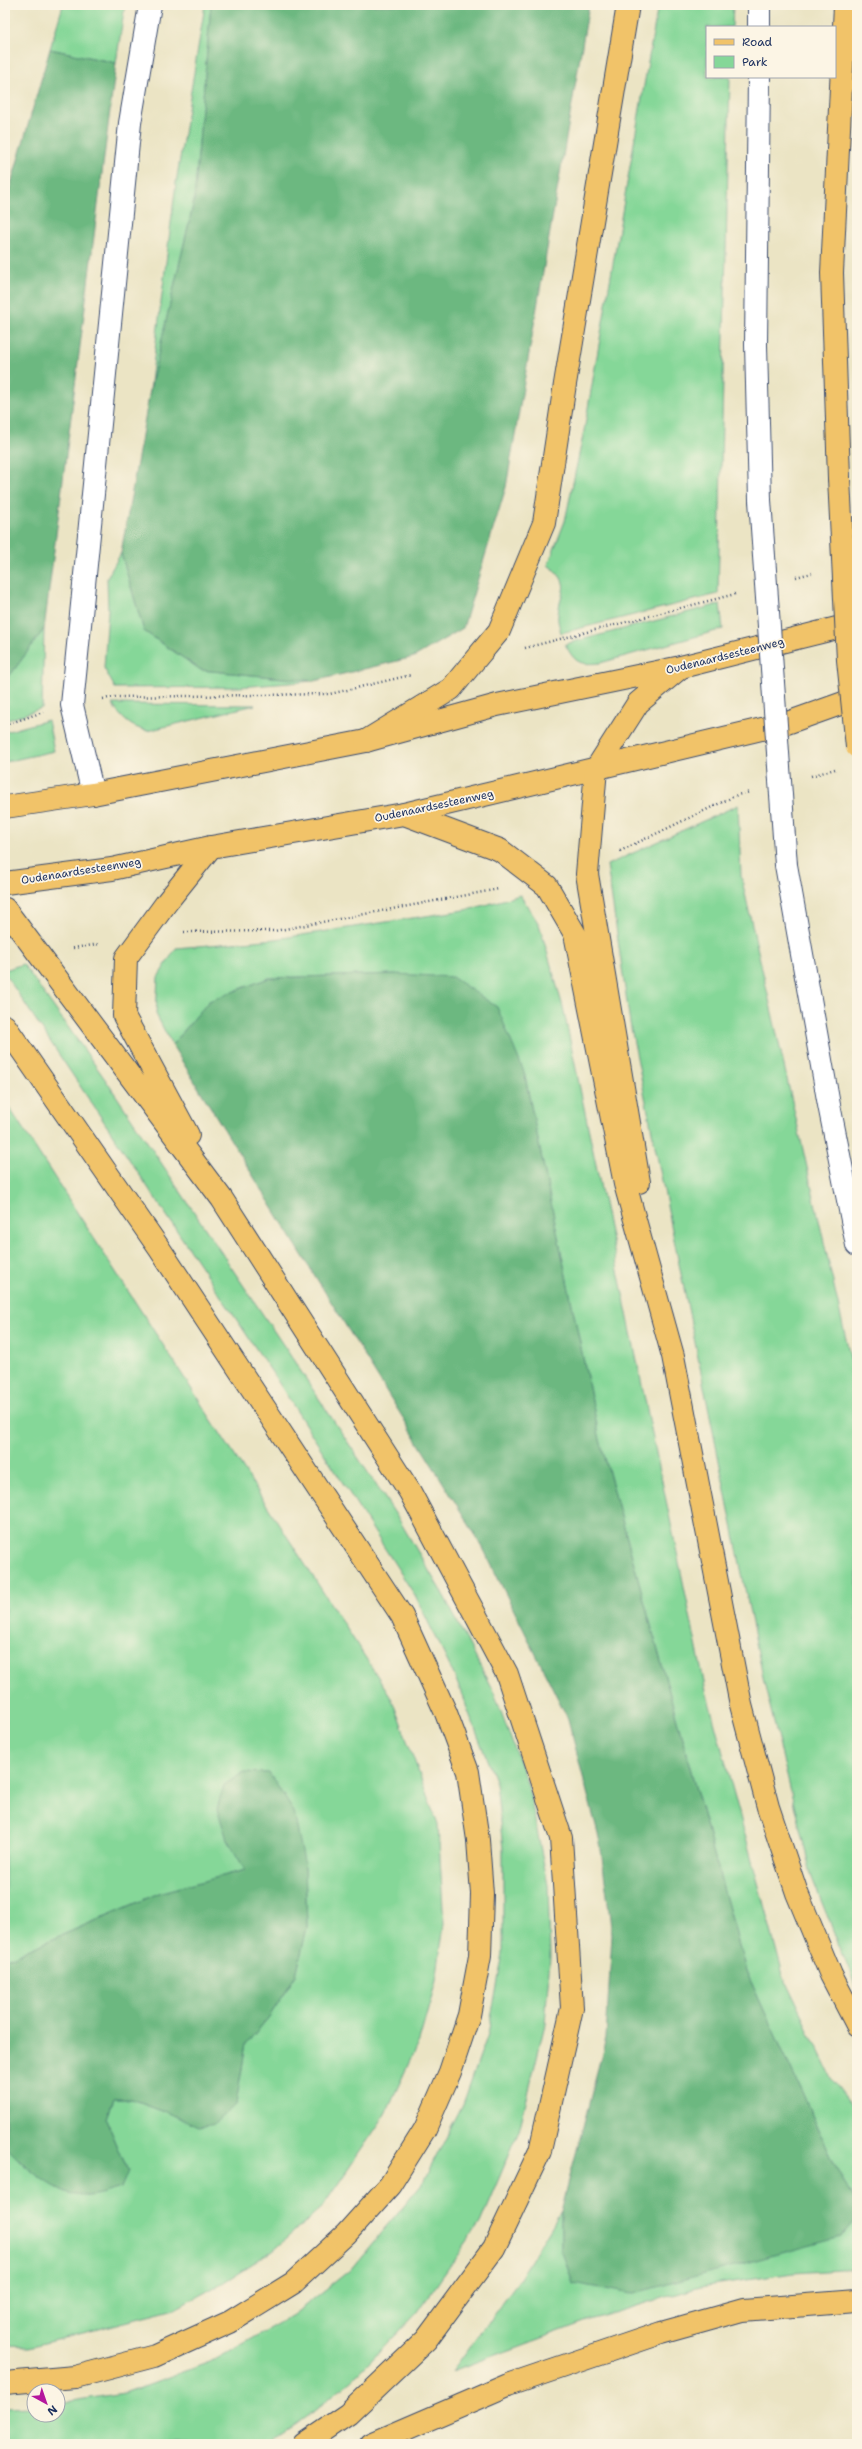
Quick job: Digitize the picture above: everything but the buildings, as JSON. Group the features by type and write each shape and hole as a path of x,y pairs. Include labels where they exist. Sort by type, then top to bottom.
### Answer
{"main road":[{"path":"366,742 451,689 474,661 499,630 544,523 565,384 628,5"},
{"path":"845,5 832,273 839,478 848,660 857,747"},
{"name":"Oudenaardsesteenweg","path":"5,807 93,794 366,742 497,705 681,667 857,623"},
{"path":"660,1302 587,874 596,769 638,703 681,667"},
{"name":"Oudenaardsesteenweg","path":"5,883 112,869 211,847 404,814 787,723 857,698"},
{"path":"404,814 500,850 547,886 576,934 625,1184 660,1302 674,1356 741,1705 766,1799 797,1893 831,1975 857,2025"},
{"path":"211,847 126,958 124,1016 222,1200"},
{"path":"5,909 222,1200 410,1492 507,1674 561,1838 572,2008 540,2151 494,2248 426,2340 348,2414 304,2444"},
{"path":"5,1026 159,1248 402,1616 446,1713 468,1772 478,1840 482,1894 480,1956 469,2015 450,2072 425,2129 390,2185 346,2234 293,2283 230,2322 155,2356 75,2377 5,2383"},
{"path":"371,2444 508,2385 660,2333 743,2310 857,2301"}],"lane":[{"path":"93,794 72,705 130,123 150,5"},
{"path":"759,5 759,26"},
{"path":"759,78 756,344 760,500 786,864 829,1105 857,1245"}],"path":[{"path":"789,579 819,571"},
{"path":"521,649 736,594"},
{"path":"5,725 39,713 115,697 330,694 415,675"},
{"path":"804,777 842,767"},
{"path":"588,861 632,846 737,795 752,791"},
{"path":"38,953 186,931 274,931 510,887 536,878"}],"green space":[{"path":"63,5 125,5 116,63 50,49"},
{"path":"205,5 211,5 194,201 150,390 176,183"},
{"path":"211,5 589,5 506,487 463,628 414,657 314,681 201,670 144,631 121,553 150,390 194,201"},
{"path":"658,5 733,5 732,26 706,26 706,78 730,78 718,594 561,633 558,617 559,606 564,588 561,578 548,565 565,521 584,431"},
{"path":"50,49 116,63 44,629 11,674 5,677 5,205"},
{"path":"121,553 144,631 201,670 314,681 239,687 115,688 104,668 108,611 107,578"},
{"path":"720,604 723,629 600,663 587,664 578,661 565,644"},
{"path":"44,629 42,708 5,721 5,677 11,674"},
{"path":"112,704 255,705 147,731 126,721"},
{"path":"48,720 54,751 5,762 5,732"},
{"path":"738,805 741,876 857,1388 857,1990 812,1878 764,1682 630,1023 607,865"},
{"path":"520,895 539,924 563,1007 705,1687 783,1975 834,2082 857,2112 857,2203 839,2174 746,1971 600,1440 524,1072 396,974 269,978 209,1001 172,1045 156,1014 158,977 176,948 276,939 471,909"},
{"path":"23,964 105,1079 398,1518 445,1598 495,1695 528,1786 548,1885 550,1956 545,2024 519,2131 480,2223 417,2313 358,2374 307,2417 267,2444 5,2444 5,2408 26,2407 26,2423 66,2423 66,2402 124,2393 210,2362 293,2315 350,2270 423,2182 463,2105 488,2034 503,1953 503,1849 496,1783 455,1677 416,1597 273,1374 5,974 5,970"},
{"path":"396,974 452,977 497,1007 524,1072 600,1440 746,1971 839,2174 857,2203 857,2219 841,2237 631,2294 573,2283 561,2251 561,2211 606,2038 612,1934 600,1842 568,1719 481,1544 172,1045 209,1001 269,978"},
{"path":"5,1101 391,1697 438,1825 444,1924 436,1981 419,2041 385,2115 323,2206 272,2251 224,2282 175,2309 29,2347 5,2346 5,2146 25,2166 62,2190 87,2196 128,2171 106,2119 113,2099 132,2099 162,2110 236,2104 246,2044 269,2017 296,1975 307,1927 305,1867 227,1839 246,1870 159,1893 5,1960"},
{"path":"244,1772 269,1773 294,1812 305,1867 307,1927 296,1975 269,2017 246,2044 236,2104 215,2124 199,2127 162,2110 132,2099 113,2099 106,2119 128,2171 121,2188 88,2196 65,2192 32,2171 5,2146 5,1960 159,1893 245,1870 227,1839 217,1809 224,1785"},
{"path":"561,2211 561,2251 841,2237 857,2219 857,2269 793,2273 700,2287 590,2320 452,2371 519,2280"}]}
